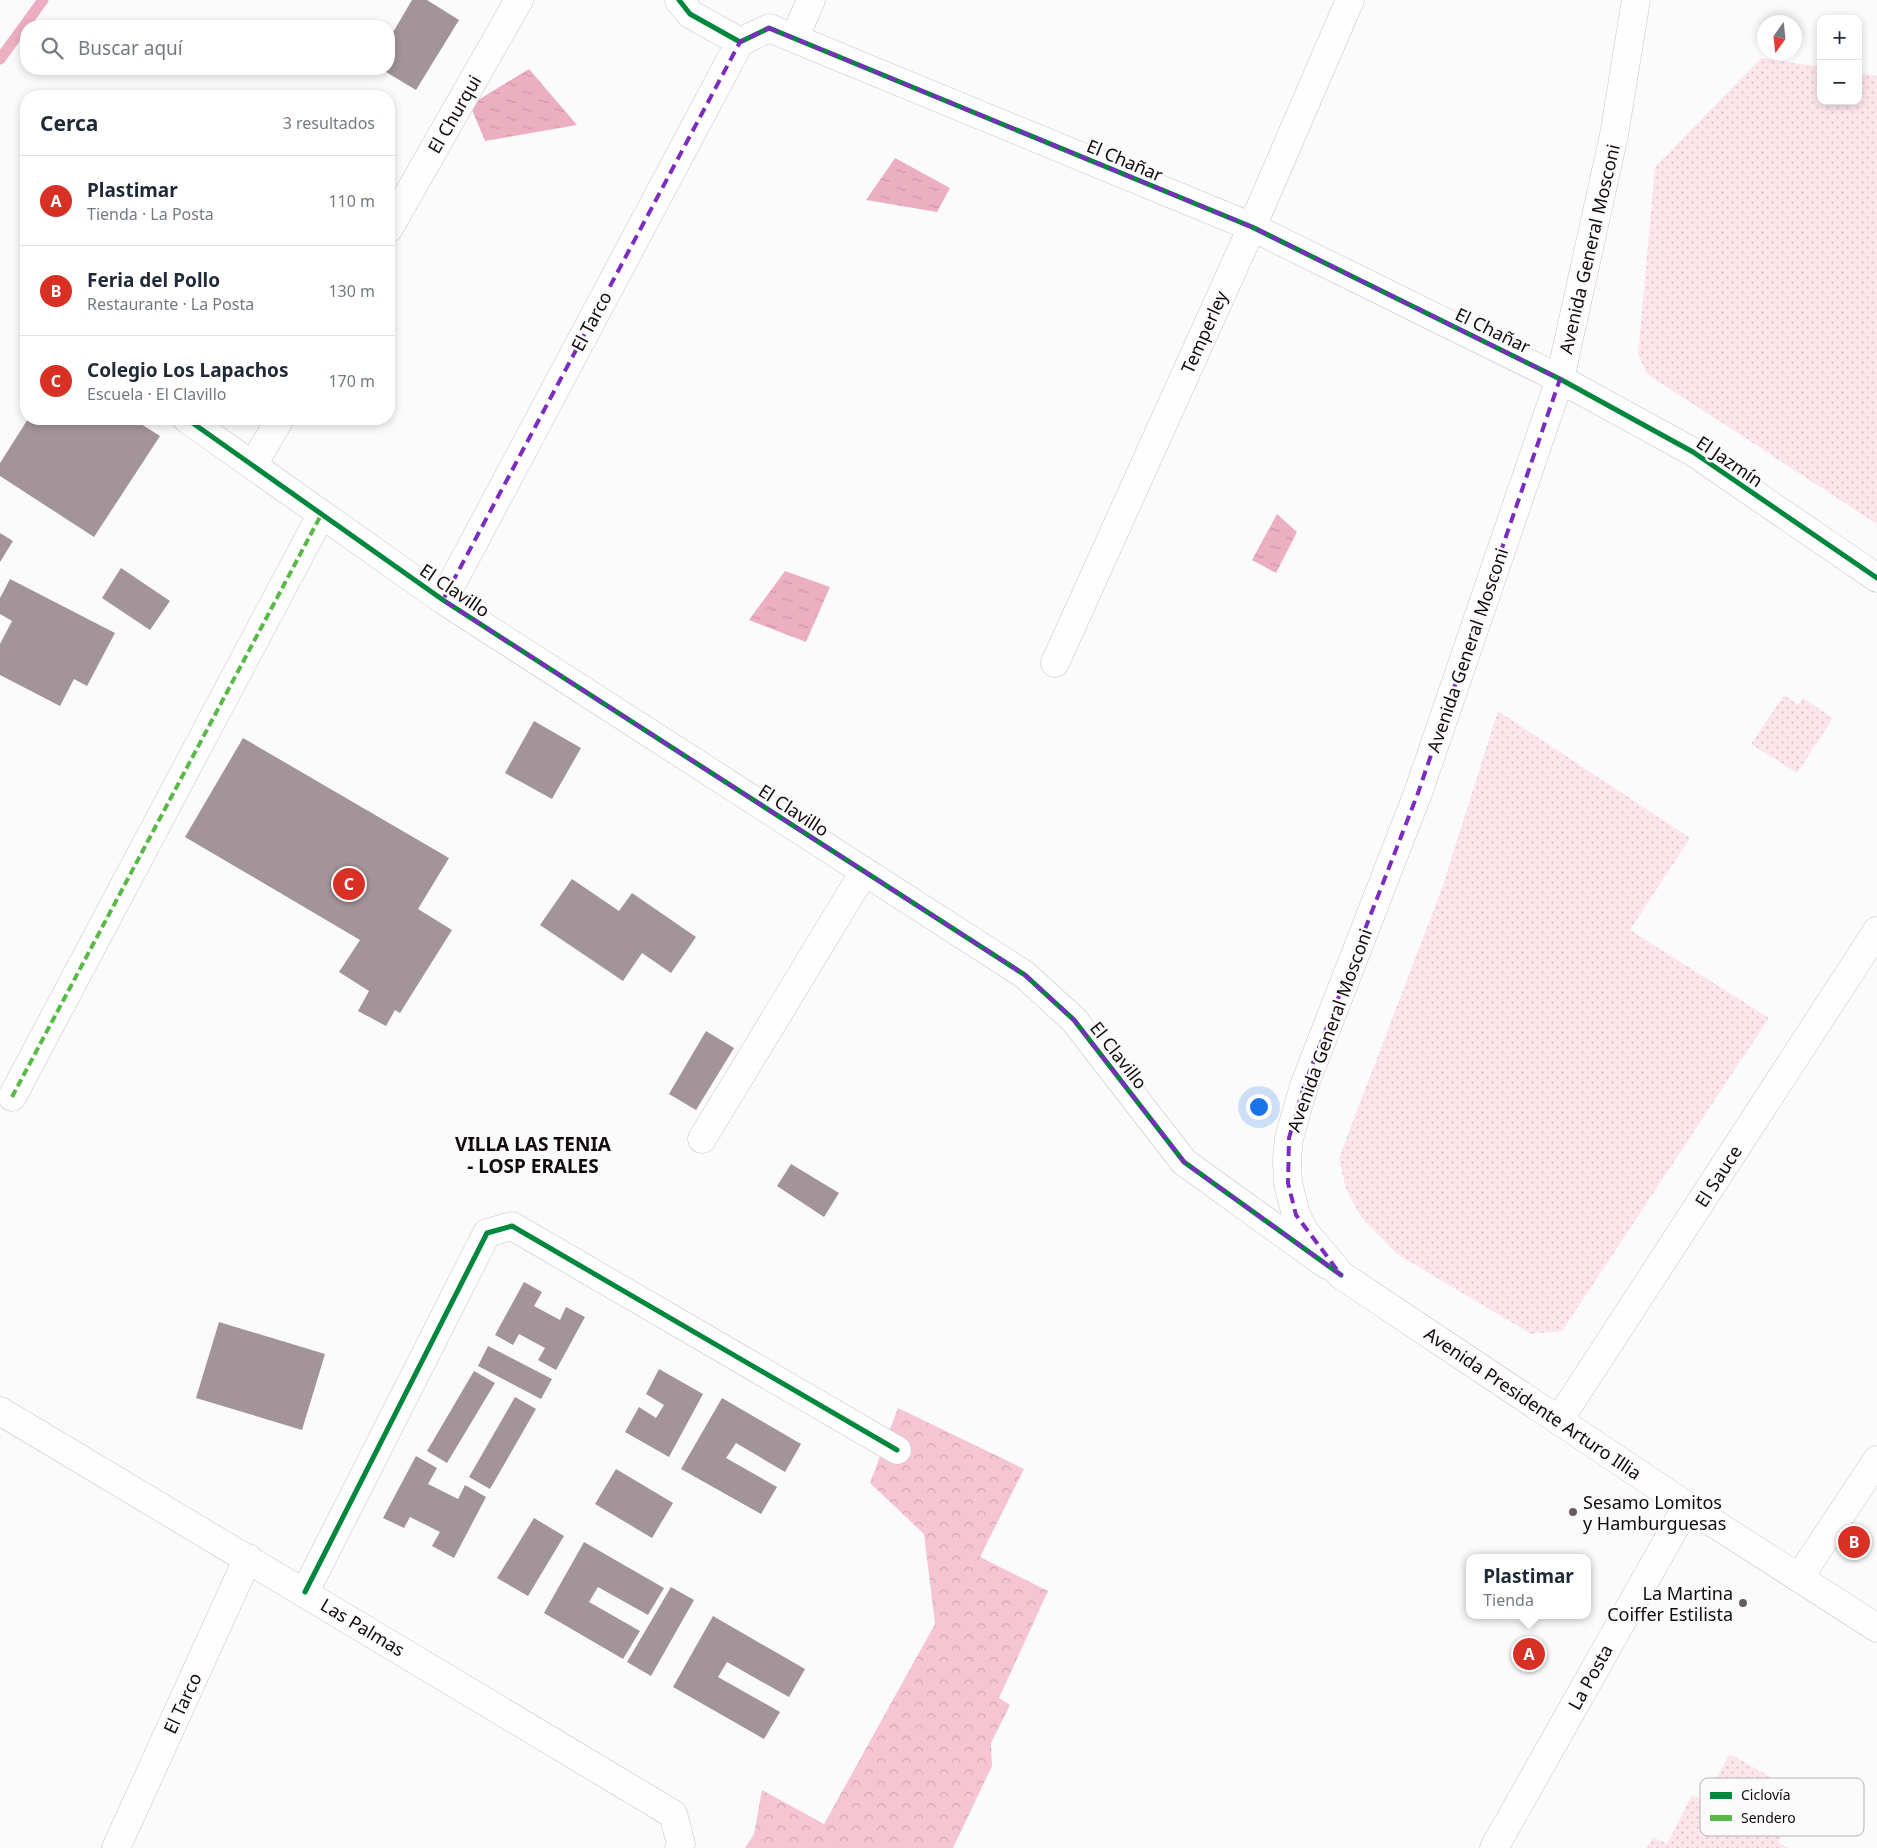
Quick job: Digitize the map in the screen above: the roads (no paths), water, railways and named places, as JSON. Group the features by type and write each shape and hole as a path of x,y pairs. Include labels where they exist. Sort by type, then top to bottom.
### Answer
{"street":[{"name":"El Churqui","path":"395,217 519,0"},
{"path":"679,0 690,14 740,42"},
{"path":"795,37 811,0"},
{"name":"Temperley","path":"1055,663 1252,227 1350,0"},
{"name":"Avenida General Mosconi","path":"1341,1275 1305,1232 1296,1215 1288,1183 1287,1160 1289,1138 1304,1086 1418,793 1560,379 1614,136 1636,0"},
{"name":"El Chañar","path":"740,42 769,28 795,37 1252,227 1560,379"},
{"name":"El Tarco","path":"443,600 740,42"},
{"name":"El Jazmín","path":"1560,379 1693,452 1877,578"},
{"name":"El Clavillo","path":"196,425 443,600 1025,976 1074,1020 1184,1162 1341,1275"},
{"path":"253,465 276,425"},
{"path":"12,1097 321,515"},
{"path":"702,1139 864,872"},
{"name":"El Sauce","path":"1559,1420 1877,931"},
{"path":"305,1592 487,1233 512,1226 896,1450"},
{"name":"Avenida Presidente Arturo Illia","path":"1341,1275 1687,1506 1877,1628"},
{"name":"Las Palmas","path":"0,1411 673,1814 680,1844 679,1848"},
{"path":"1800,1578 1877,1460"},
{"name":"La Posta","path":"1494,1848 1687,1506"},
{"name":"El Tarco","path":"116,1848 248,1558"}],"water":[{"path":"529,69 577,125 485,141 470,105"},
{"path":"895,158 950,188 937,212 866,200"},
{"path":"1277,514 1297,532 1276,573 1252,560"},
{"path":"785,571 830,587 806,642 749,620"}],"waterway":[{"path":"28,20 43,0"},
{"path":"0,59 20,32"}],"place":[{"name":"Colegio Los Lapachos","path":"349,884"},
{"name":"Sesamo Lomitos y Hamburguesas","path":"1573,1512"},
{"name":"Feria del Pollo","path":"1854,1542"},
{"name":"La Martina Coiffer Estilista","path":"1743,1603"},
{"name":"Plastimar","path":"1529,1654"}],"district":[{"name":"VILLA LAS TENIA - LOSP ERALES","path":"533,1155"}]}
